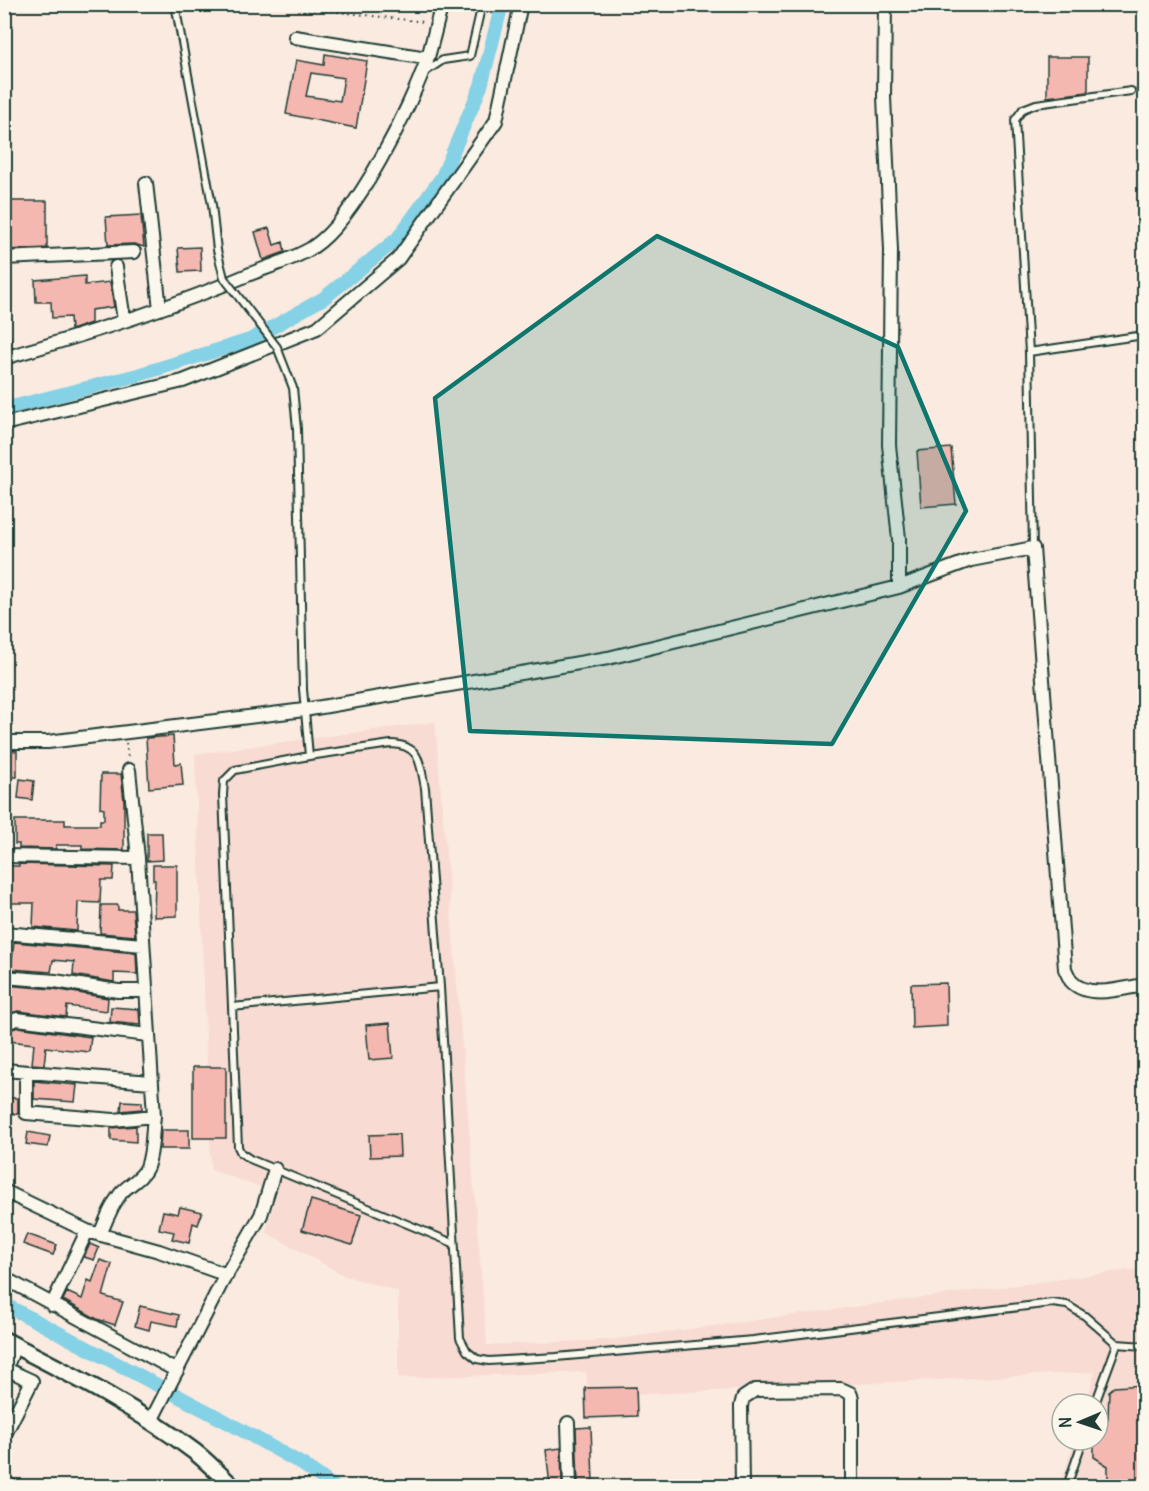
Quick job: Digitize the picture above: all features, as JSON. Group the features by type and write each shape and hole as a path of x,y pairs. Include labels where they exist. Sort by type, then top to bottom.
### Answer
{"street":[{"path":"4,342 5,358 206,293 313,247 336,226 369,180 428,58 442,4"},
{"path":"4,423 183,381 317,328 398,259 496,121 521,4"},
{"path":"885,4 884,97 891,250 890,445 899,539 899,587"},
{"path":"295,37 428,58"},
{"path":"146,183 160,309"},
{"path":"4,258 134,252"},
{"path":"116,267 124,320"},
{"path":"4,742 48,742 304,710 608,658 899,587 971,560 1034,548 1065,969 1071,981 1081,988 1098,992 1144,985"},
{"path":"100,1235 113,1205 123,1191 142,1176 147,1168 154,1116 138,858 129,770"},
{"path":"4,856 138,858"},
{"path":"4,933 143,945"},
{"path":"4,977 55,981 118,991 146,991"},
{"path":"4,1024 17,1019 148,1035"},
{"path":"4,1070 151,1082"},
{"path":"26,1072 26,1113 114,1120 154,1116"},
{"path":"153,1417 261,1215 275,1169"},
{"path":"4,1191 87,1231 159,1251 227,1275"},
{"path":"52,1305 87,1231"},
{"path":"4,1278 175,1375"},
{"path":"5,1434 32,1381 6,1369 10,1343 153,1417 197,1453 232,1486"},
{"path":"742,1486 741,1406 743,1398 755,1390 841,1389 850,1393 852,1398 852,1486"},
{"path":"568,1423 570,1486"},
{"path":"4,1486 11,1486"}],"lane":[{"path":"175,4 212,205 217,250 224,278 277,347 293,388 297,429 303,689 309,756"},
{"path":"420,76 443,60 470,56 482,4"},
{"path":"1034,548 1029,352 1015,120 1023,109 1036,104 1131,91"},
{"path":"1029,352 1144,336"},
{"path":"453,1243 250,1159 238,1147 223,795 224,781 235,770 309,756 402,744 414,751 419,759 425,788 440,987 460,1338 466,1351 477,1359 489,1361 568,1356 753,1340 1052,1304 1067,1305 1085,1316 1116,1344 1144,1346"},
{"path":"232,1007 440,987"},
{"path":"1099,1392 1116,1344"},
{"path":"1067,1486 1079,1452"}],"path":[{"path":"290,4 304,8 437,23"},
{"path":"124,733 129,770"}],"highlighted area":[{"path":"657,236 898,347 966,511 832,744 470,731 435,398"}],"shaded area":[{"path":"435,722 487,1345 609,1340 1144,1268 1144,1486 1060,1486 1071,1452 1110,1452 1110,1392 1089,1392 1095,1372 589,1397 586,1372 398,1378 398,1291 345,1276 266,1232 277,1193 211,1170 195,754"}],"building":[{"path":"325,54 367,61 356,128 286,114 296,60 324,65","holes":["311,73 344,78 340,101 306,96"]},
{"path":"1047,57 1088,57 1088,92 1047,97"},
{"path":"7,201 47,201 47,248 7,250"},
{"path":"141,215 144,247 134,244 108,245 106,217"},
{"path":"269,228 274,245 283,242 285,252 263,260 255,232"},
{"path":"200,247 201,271 180,272 178,248"},
{"path":"85,276 85,285 110,282 114,307 91,310 91,323 71,330 70,317 52,318 51,302 36,302 35,280"},
{"path":"951,448 956,504 921,507 917,451"},
{"path":"173,736 175,764 181,763 183,785 149,788 146,738"},
{"path":"4,750 17,751 17,777 4,777"},
{"path":"101,774 121,774 124,801 124,850 82,849 82,845 56,845 56,849 19,848 19,844 15,844 15,820 65,820 65,825 100,825 100,820 104,820 104,809 100,808"},
{"path":"20,779 34,781 32,800 18,798"},
{"path":"147,833 162,833 163,860 147,861"},
{"path":"19,864 114,866 113,880 101,880 100,903 78,902 77,931 33,927 34,903 4,903 4,866 19,866"},
{"path":"153,865 177,865 177,916 154,917"},
{"path":"101,905 118,905 118,910 133,910 135,936 100,933"},
{"path":"14,942 136,953 137,974 114,973 114,982 73,975 74,962 53,960 51,972 11,969"},
{"path":"946,983 947,1026 912,1028 911,984"},
{"path":"4,985 54,989 108,998 107,1011 67,1006 66,1017 18,1011 4,1015"},
{"path":"111,1007 139,1009 140,1025 110,1022"},
{"path":"390,1023 393,1058 369,1060 366,1025"},
{"path":"18,1027 91,1037 89,1052 46,1047 44,1065 32,1064 34,1044 9,1041 9,1037 4,1037 4,1032"},
{"path":"193,1067 226,1067 226,1138 193,1138"},
{"path":"34,1081 77,1085 75,1102 34,1099"},
{"path":"4,1098 18,1098 18,1114 4,1113"},
{"path":"122,1101 142,1102 142,1109 121,1111"},
{"path":"136,1126 136,1142 111,1140 111,1128"},
{"path":"161,1130 189,1130 189,1149 160,1149"},
{"path":"28,1132 50,1136 48,1147 26,1144"},
{"path":"399,1134 400,1156 370,1157 369,1135"},
{"path":"311,1200 361,1215 352,1245 302,1230"},
{"path":"180,1207 202,1212 198,1225 193,1223 189,1243 172,1239 174,1232 159,1229 163,1211 178,1214"},
{"path":"27,1234 57,1245 53,1255 23,1244"},
{"path":"90,1244 99,1248 94,1260 84,1257"},
{"path":"100,1260 112,1264 103,1296 123,1302 115,1325 97,1319 63,1300 67,1292 82,1299 88,1280 92,1282"},
{"path":"140,1306 179,1315 177,1326 151,1321 149,1330 135,1326"},
{"path":"1144,1385 1144,1486 1108,1486 1108,1466 1094,1457 1094,1452 1110,1452 1109,1391 1114,1387"},
{"path":"636,1387 637,1416 586,1418 585,1388"},
{"path":"591,1427 593,1482 578,1483 576,1428"},
{"path":"561,1448 562,1486 550,1486 546,1450"}],"waterway":[{"path":"4,409 138,375 250,340 324,298 397,239 442,177 481,86 502,4"},
{"path":"4,1304 227,1422 302,1464 333,1486"}]}
